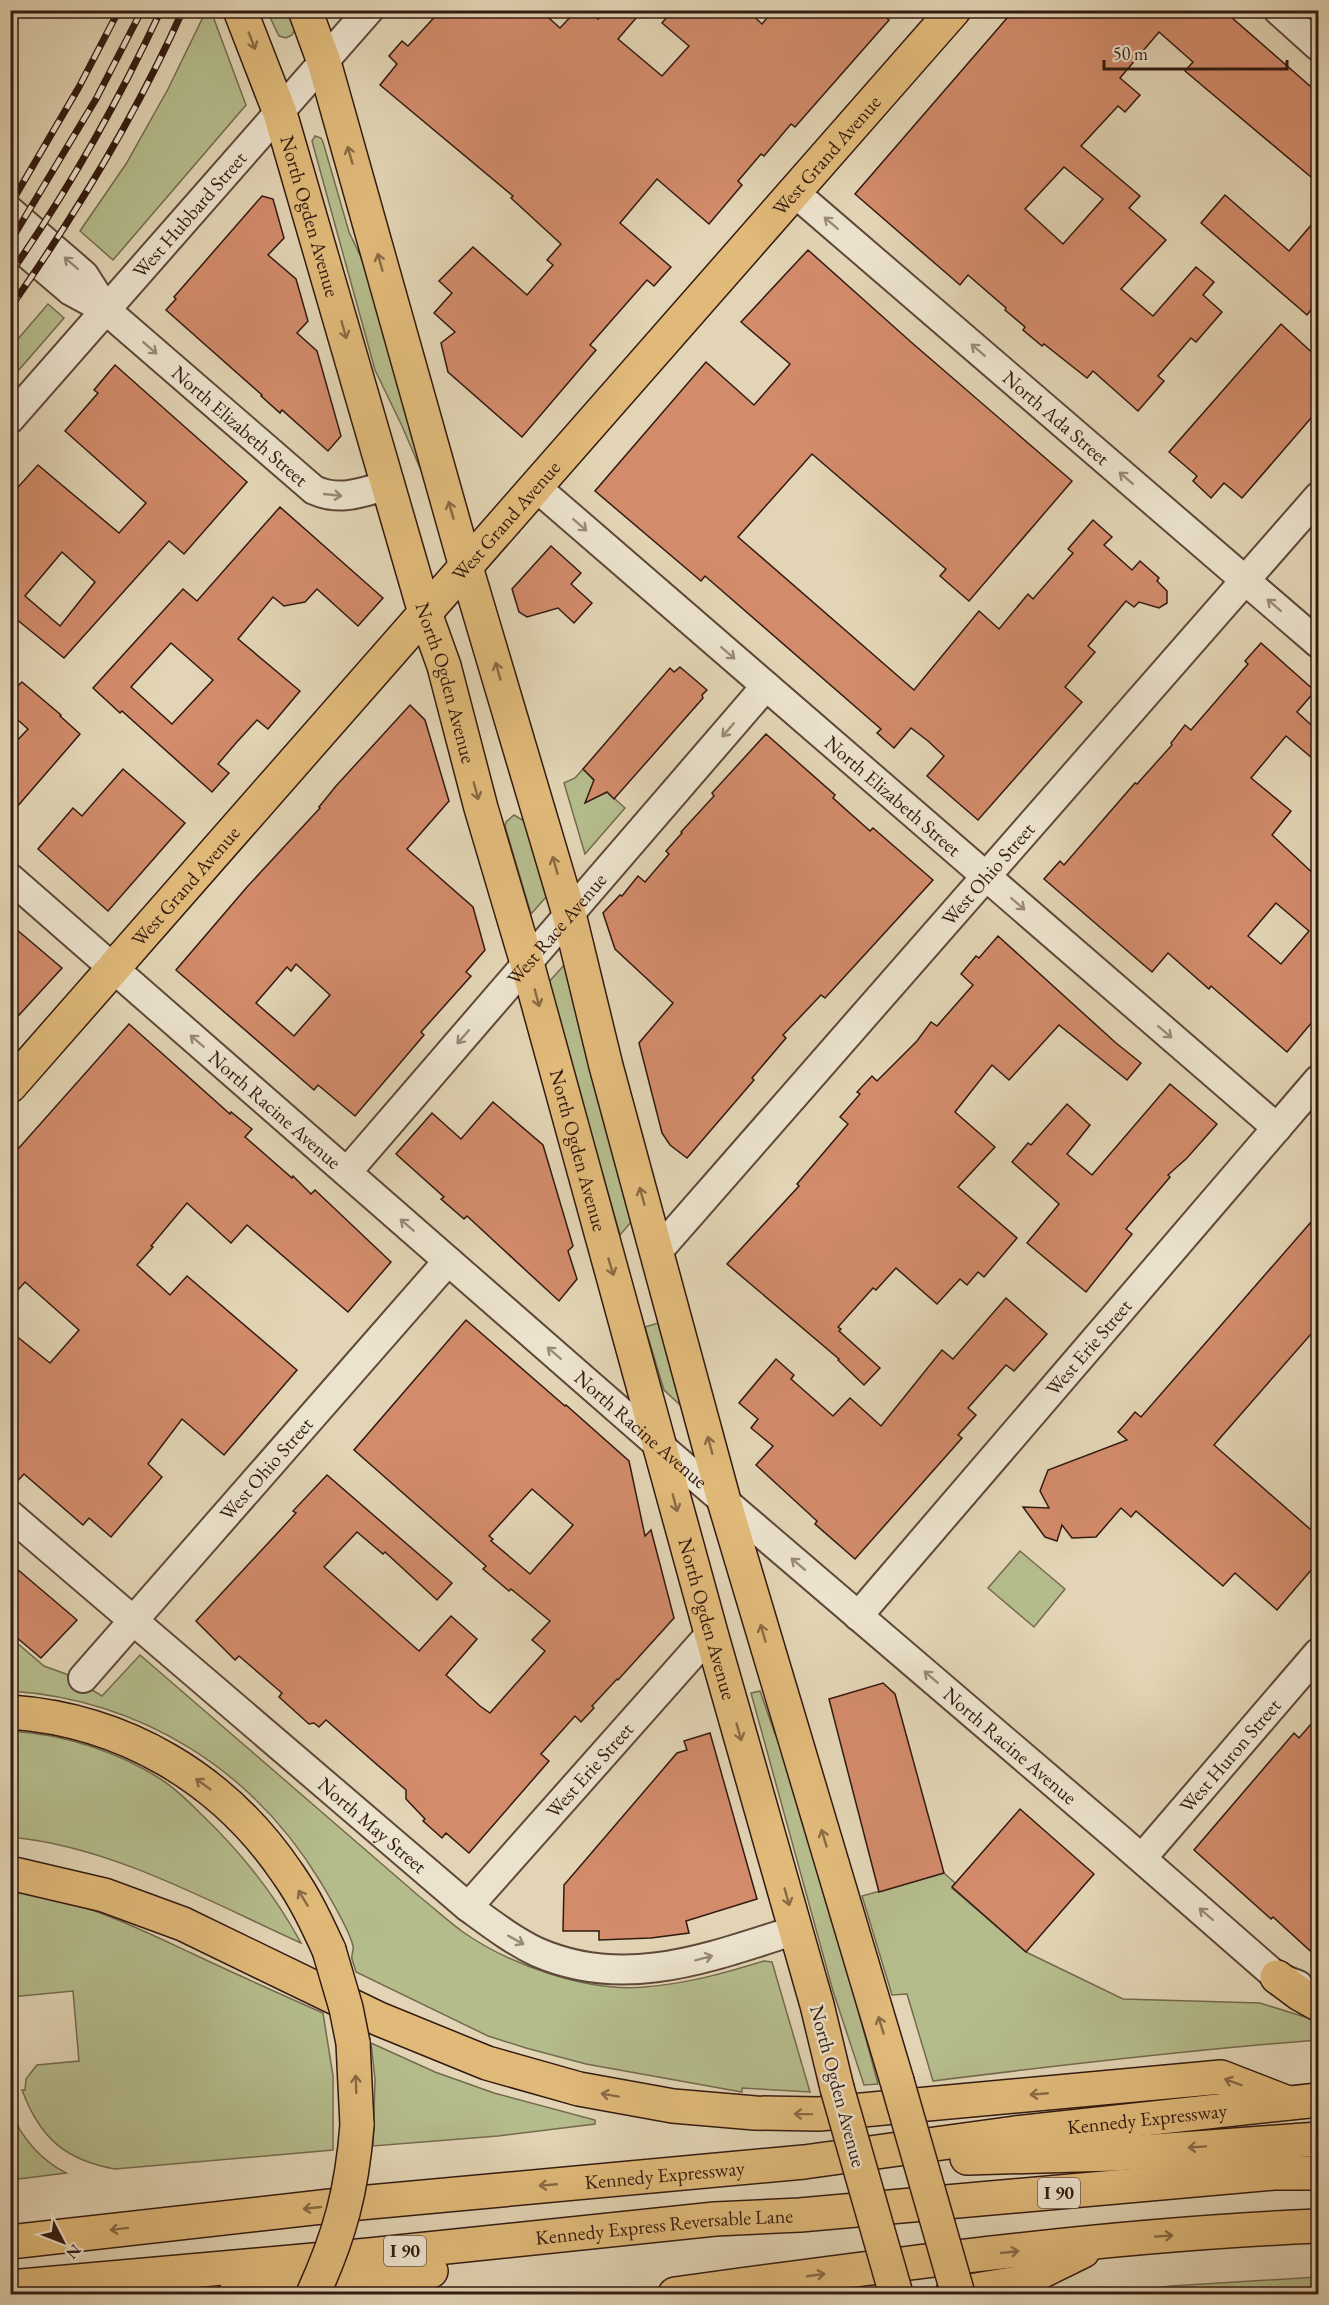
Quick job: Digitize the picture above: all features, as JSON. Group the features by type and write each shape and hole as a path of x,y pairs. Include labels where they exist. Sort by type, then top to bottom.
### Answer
{"main road":[{"name":"North Ogden Avenue","path":"240,10 280,113 425,613 444,666 481,808 527,963 896,2295"},
{"path":"305,10 324,62 466,567 569,914 606,1066 724,1501 897,2081 958,2295"},
{"name":"West Grand Avenue","path":"10,1086 954,10"},
{"path":"10,1713 38,1714 84,1724 144,1746 181,1768 211,1789 246,1823 288,1874 308,1906 329,1950 346,2008 353,2043 357,2125 354,2160 339,2232 313,2295"},
{"path":"10,1873 104,1895 183,1924 390,2024 487,2063 579,2089 673,2106 755,2113 819,2114 1221,2077 1303,2101"},
{"path":"1277,1977 1318,2004"},
{"name":"Kennedy Expressway","path":"10,2242 348,2204 804,2162 1015,2133 1303,2101"},
{"name":"I 90","path":"804,2162 1114,2154 1318,2139"},
{"name":"Kennedy Express Reversable Lane","path":"10,2287 369,2255 715,2219 800,2215 1274,2173 1318,2173"},
{"name":"I 90","path":"235,2295 722,2236 800,2215"},
{"path":"675,2295 916,2261 1105,2241 1318,2226"},
{"path":"952,2295 1018,2283 1105,2241"}],"street":[{"name":"West Hubbard Street","path":"10,419 369,10"},
{"path":"1278,10 1318,46"},
{"name":"North Ada Street","path":"794,192 1318,643"},
{"name":"North Elizabeth Street","path":"10,211 84,275 106,310"},
{"name":"North Elizabeth Street","path":"10,238 71,291 106,310 314,490 340,497 389,485"},
{"name":"North Elizabeth Street","path":"536,487 1277,1128"},
{"name":"West Ohio Street","path":"658,1251 1318,497"},
{"name":"West Race Avenue","path":"347,1172 766,686"},
{"name":"North Racine Avenue","path":"10,878 661,1447 1142,1858 1277,1977"},
{"name":"West Erie Street","path":"858,1616 1318,1080"},
{"name":"West Ohio Street","path":"83,1678 448,1261"},
{"name":"North May Street","path":"10,1515 468,1907 504,1934 565,1962 597,1968 643,1970 679,1965 796,1930"},
{"name":"West Erie Street","path":"468,1907 711,1633"},
{"name":"West Huron Street","path":"1142,1858 1318,1653"},
{"path":"1277,1977 1298,1985 1318,1987"}],"green space":[{"path":"206,11 211,11 246,105 113,260 80,231 126,164 168,89"},
{"path":"267,11 289,11 296,27 292,35 286,38 279,36"},
{"path":"315,136 321,138 323,142 349,232 374,285 423,467 420,468 375,370 312,141"},
{"path":"48,304 64,318 11,379 11,347"},
{"path":"583,769 594,780 600,795 607,792 625,808 585,854 564,783 575,778"},
{"path":"514,815 524,821 546,897 531,914 505,826"},
{"path":"565,964 638,1214 620,1235 548,983"},
{"path":"668,1320 691,1415 664,1390 645,1327"},
{"path":"1020,1551 1065,1589 1034,1627 988,1588"},
{"path":"10,1637 44,1666 66,1674 102,1696 140,1655 452,1924 482,1944 526,1965 550,1974 598,1985 644,1987 690,1981 764,1961 772,1962 810,2092 742,2088 742,2092 586,2064 488,2036 356,1972 352,1959 351,1939 320,1881 293,1841 261,1805 227,1774 189,1747 148,1726 105,1709 59,1697 11,1691"},
{"path":"760,1691 775,1734 797,1784 878,2084 864,2085 833,1991 751,1693"},
{"path":"10,1731 50,1736 89,1746 127,1761 167,1784 182,1795 243,1858 280,1907 301,1943 159,1878 123,1864 49,1843 11,1837"},
{"path":"944,1873 955,1883 952,1888 1026,1952 1123,1999 1260,2003 1318,2021 1318,2040 1126,2058 933,2081 907,1994 892,1995 862,1896"},
{"path":"10,1891 57,1899 102,1914 323,2013 333,2076 333,2150 115,2169 82,2160 68,2153 46,2134 29,2107 22,2090 25,2090 26,2079 37,2065 79,2061 73,1991 11,1997"},
{"path":"371,2043 435,2072 494,2093 595,2120 595,2124 498,2136 373,2146 375,2079"},
{"path":"11,2111 20,2130 40,2155 66,2173 11,2180"},
{"path":"1318,2277 1318,2288 1283,2294 1103,2294 1171,2286"}],"building":[{"path":"441,10 540,10 560,28 577,10 589,10 598,19 605,10 643,10 618,39 662,76 689,46 662,23 673,10 747,10 762,24 774,10 878,10 889,20 795,127 791,124 764,156 761,154 738,181 742,185 709,224 657,179 620,223 671,267 654,286 647,280 590,345 596,350 522,437 448,372 441,343 455,332 434,313 452,293 439,281 473,247 527,295 553,265 547,260 561,244 511,198 513,196 380,85 397,64 389,56 402,41 408,46"},
{"path":"1014,10 1223,10 1318,93 1318,183 1185,71 1193,62 1159,32 1120,78 1140,95 1125,112 1118,106 1081,146 1140,196 1129,208 1166,240 1121,289 1153,316 1196,267 1214,282 1203,295 1222,312 1196,342 1191,338 1158,376 1164,381 1138,411 1093,371 1087,378 1044,344 1042,346 1023,330 1025,327 1005,310 1006,308 968,275 960,285 855,194","holes":["1064,167 1103,199 1063,244 1025,209"]},
{"path":"1225,195 1289,251 1318,217 1318,301 1307,315 1201,223"},
{"path":"262,196 273,199 284,238 268,255 296,279 308,321 297,333 317,351 341,436 328,451 282,410 280,413 166,310 176,299 174,297"},
{"path":"808,250 1072,481 969,601 940,576 946,569 812,454 738,537 914,690 979,611 999,629 1028,594 1033,599 1073,553 1068,549 1093,520 1112,537 1104,545 1132,570 1140,561 1159,578 1157,581 1167,591 1167,603 1159,608 1139,602 1134,607 1126,601 1088,646 1095,652 1065,687 1082,702 978,820 927,776 944,756 928,741 911,728 894,748 877,733 881,729 705,576 701,581 595,491 706,362 754,405 790,364 741,322"},
{"path":"1281,324 1318,358 1318,410 1242,498 1224,483 1211,498 1193,481 1197,476 1169,452"},
{"path":"115,365 247,482 184,554 169,541 64,658 10,614 10,496 38,465 119,533 146,503 65,431 98,393 94,390","holes":["62,552 95,582 60,626 25,596"]},
{"path":"280,507 383,598 358,626 317,589 305,602 284,606 273,597 238,639 300,691 268,729 257,720 236,743 218,764 229,773 212,792 93,688 183,589 197,601","holes":["171,643 213,680 172,724 131,687"]},
{"path":"551,546 581,573 571,584 592,603 574,623 558,608 527,617 519,612 512,589"},
{"path":"1261,643 1315,691 1297,712 1318,731 1318,763 1286,736 1251,778 1291,811 1272,835 1318,878 1318,1015 1287,1052 1211,986 1209,989 1168,953 1152,972 1044,879 1060,861 1064,865 1135,783 1137,784 1172,745 1171,743 1185,725 1191,730 1248,664 1245,661","holes":["1276,903 1309,931 1281,964 1248,936"]},
{"path":"680,667 707,690 702,695 703,698 614,799 607,792 585,803 594,780 583,769 670,668 674,672"},
{"path":"22,682 80,734 10,815 10,748 28,729 10,713 10,693"},
{"path":"410,705 425,720 449,801 407,849 473,907 485,950 466,972 471,976 421,1032 424,1035 355,1116 318,1085 314,1090 176,970 247,887 320,808 336,786","holes":["296,964 330,995 294,1036 256,1003 287,967 291,971"]},
{"path":"766,734 835,795 833,798 870,831 873,828 933,880 825,998 821,995 783,1035 786,1038 752,1078 754,1080 687,1158 670,1145 662,1133 639,1043 673,1003 615,949 603,913 620,895 622,896 638,876 645,882 669,854 666,851 681,832 714,796 712,793"},
{"path":"123,769 185,823 108,911 38,849 73,808 82,816"},
{"path":"10,924 62,968 10,1025"},
{"path":"998,936 1141,1063 1127,1080 1059,1025 1009,1080 992,1065 955,1112 995,1147 958,1187 1017,1238 984,1277 978,1272 967,1285 960,1279 937,1304 896,1268 876,1290 873,1288 838,1327 841,1329 839,1331 880,1368 864,1385 839,1359 727,1264 799,1186 797,1184 848,1124 840,1117 860,1094 857,1092 872,1076 877,1081 917,1041 931,1022 937,1026 973,985 961,974 976,956 979,958"},
{"path":"129,1024 230,1114 231,1112 252,1129 245,1137 292,1178 293,1176 311,1194 315,1190 391,1262 348,1312 247,1225 231,1243 187,1203 137,1265 170,1295 187,1276 297,1370 224,1455 182,1419 148,1464 162,1477 111,1537 89,1518 83,1525 24,1474 10,1489 10,1331 50,1363 79,1330 25,1282 10,1299 10,1158"},
{"path":"1170,1084 1217,1124 1187,1158 1168,1175 1170,1177 1126,1229 1132,1234 1086,1292 1027,1243 1059,1204 1012,1162 1028,1143 1031,1145 1067,1104 1090,1125 1067,1154 1092,1175"},
{"path":"493,1102 543,1145 573,1246 568,1251 577,1279 559,1301 467,1216 464,1219 441,1199 444,1197 396,1154 432,1113 461,1139"},
{"path":"1318,1214 1318,1326 1214,1445 1318,1536 1318,1562 1277,1610 1235,1573 1223,1586 1136,1511 1131,1517 1121,1508 1096,1537 1072,1538 1062,1525 1057,1541 1045,1537 1023,1507 1049,1508 1040,1491 1048,1470 1127,1440 1118,1432 1135,1412 1141,1417"},
{"path":"1006,1298 1047,1334 1014,1371 1006,1365 968,1408 976,1415 958,1435 962,1438 855,1559 815,1524 817,1521 756,1465 773,1446 751,1428 758,1419 739,1403 776,1359 794,1375 791,1379 833,1416 850,1398 881,1426 942,1350 953,1359"},
{"path":"466,1320 629,1461 645,1536 651,1530 674,1618 592,1706 594,1708 581,1722 575,1716 541,1754 549,1761 469,1853 446,1833 442,1838 423,1821 425,1819 406,1799 406,1790 326,1720 319,1727 314,1723 309,1724 279,1697 282,1693 239,1656 235,1660 196,1621 296,1513 293,1511 327,1475 452,1583 437,1600 385,1552 383,1554 357,1532 324,1567 419,1651 451,1616 477,1639 446,1675 490,1713 545,1651 532,1640 550,1621 483,1569 486,1566 354,1450","holes":["532,1489 573,1525 530,1574 491,1541 493,1539 489,1536"]},
{"path":"10,1563 77,1620 41,1658 10,1632"},
{"path":"883,1683 895,1694 944,1873 879,1892 829,1699"},
{"path":"1318,1716 1318,1958 1194,1850 1294,1733 1299,1738"},
{"path":"710,1733 757,1899 686,1921 689,1933 651,1938 599,1940 599,1931 563,1931 564,1885 677,1753 687,1750 684,1741"},
{"path":"1020,1809 1094,1874 1026,1952 952,1887"}],"railway":[{"path":"10,205 79,87 119,10"},
{"path":"10,242 96,99 142,10"},
{"path":"10,274 52,211 91,145 161,10"},
{"path":"10,308 104,163 145,88 183,10"}]}
